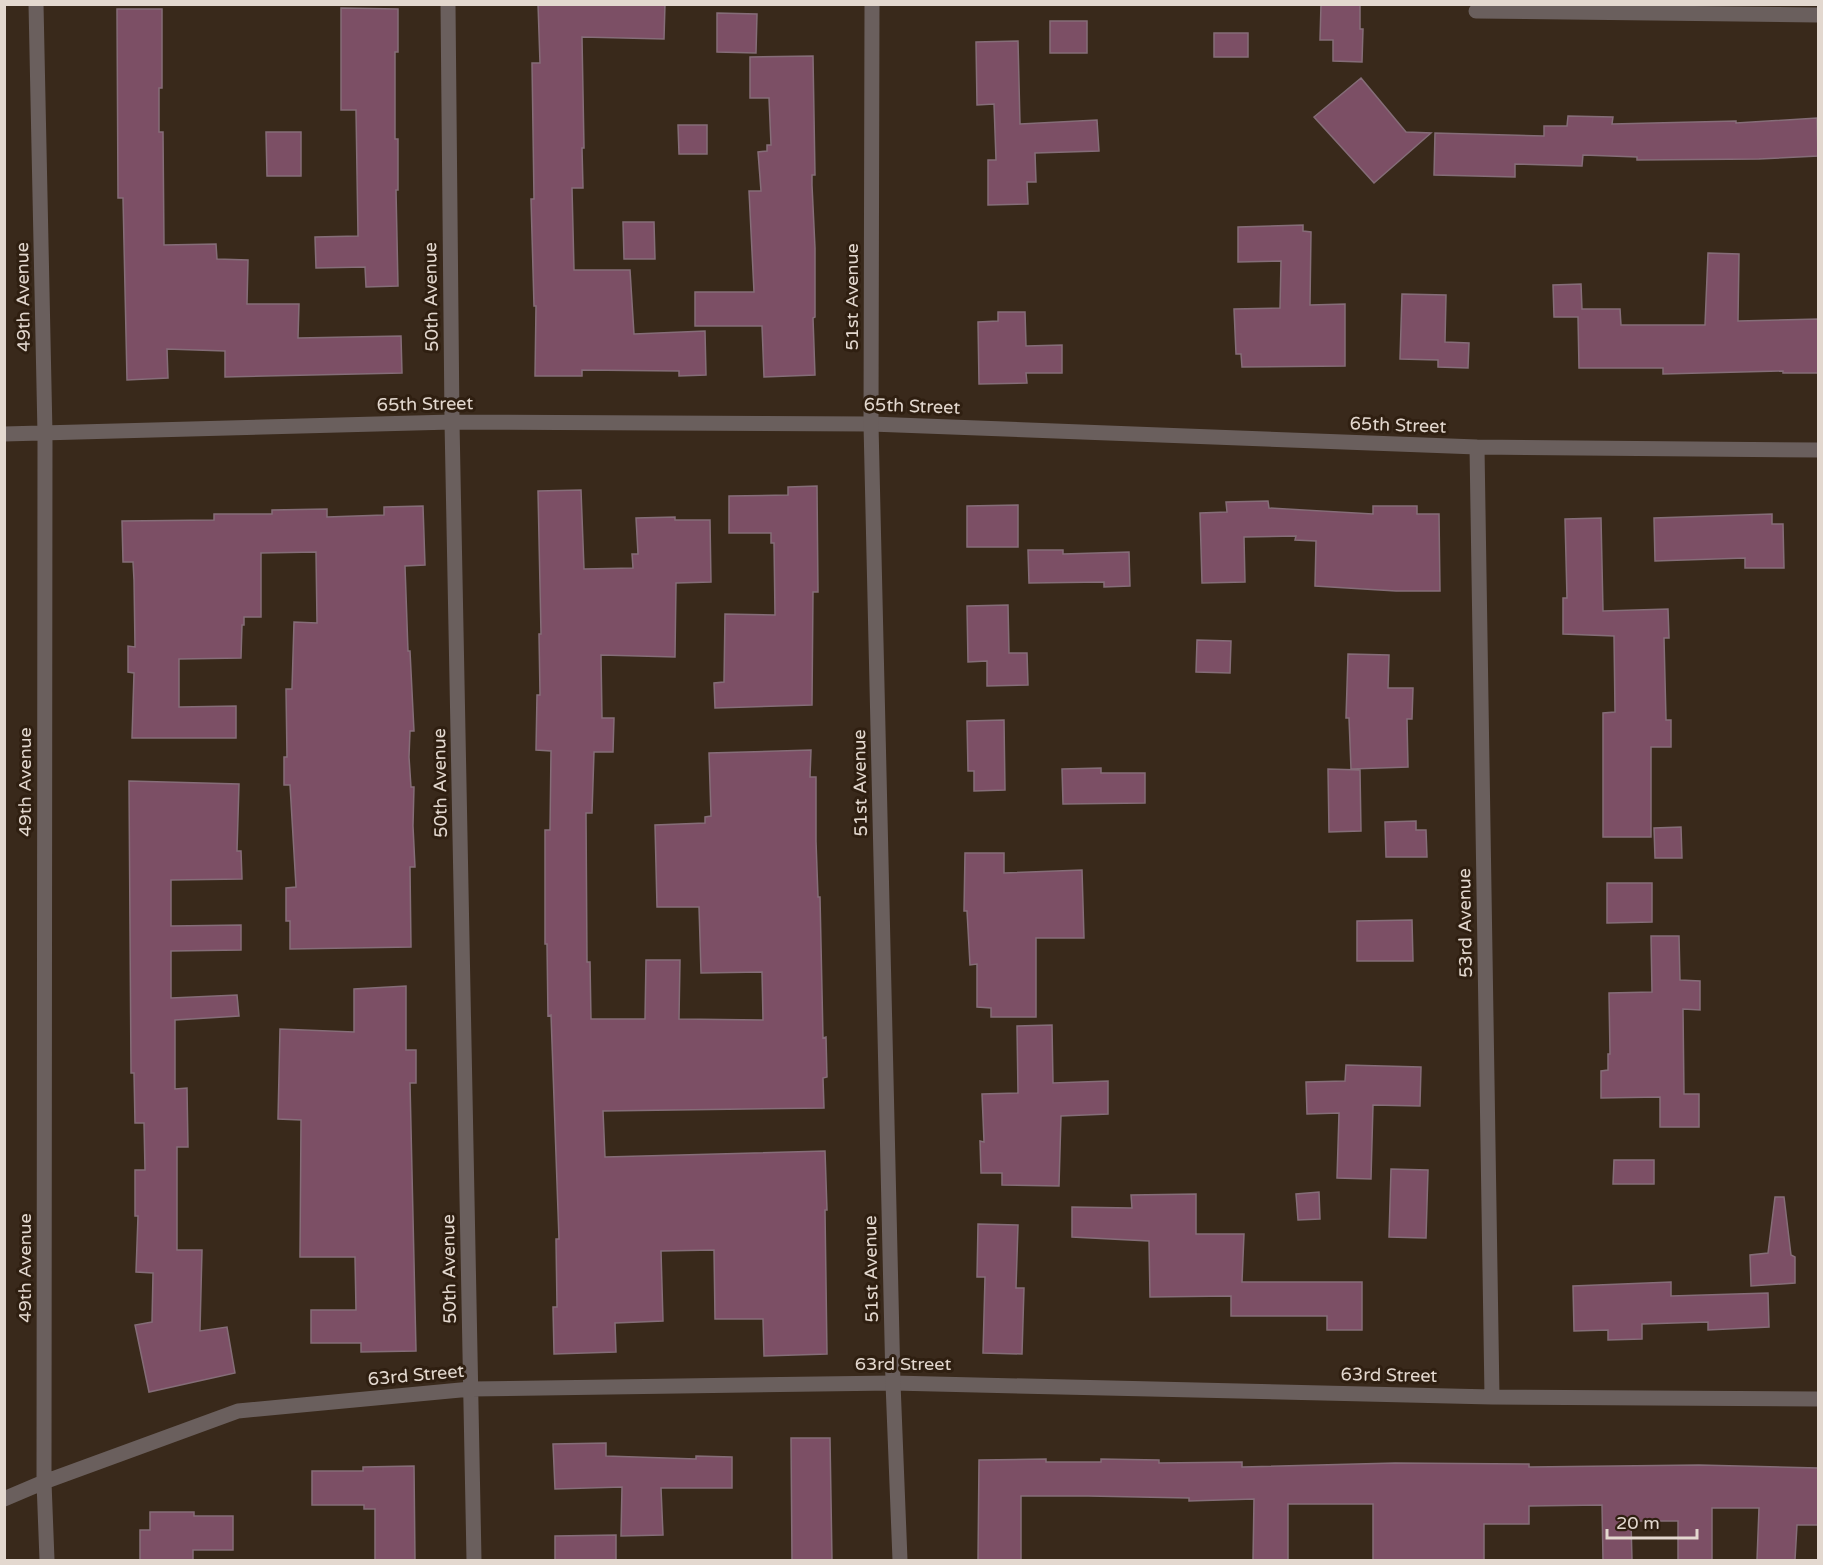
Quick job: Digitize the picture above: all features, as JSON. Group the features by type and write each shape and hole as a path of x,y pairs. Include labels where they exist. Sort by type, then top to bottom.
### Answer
{"street":[{"name":"49th Avenue","path":"36,4 45,434 44,1482 47,1560"},
{"name":"50th Avenue","path":"448,4 452,422 474,1560"},
{"name":"51st Avenue","path":"872,4 871,424 893,1383 900,1560"},
{"path":"1476,11 1818,15"},
{"name":"65th Street","path":"4,434 452,422 871,424 1477,447 1818,450"},
{"name":"53rd Avenue","path":"1477,447 1492,1397"},
{"name":"63rd Street","path":"4,1499 44,1482 238,1411 471,1389 893,1383 1492,1397 1818,1399"}],"building":[{"path":"538,4 665,4 664,39 582,37 583,188 572,188 574,270 630,270 634,334 705,331 706,375 679,376 679,371 582,370 582,376 535,376 536,306 534,306 531,199 534,199 532,63 540,63"},
{"path":"1321,4 1360,4 1360,29 1363,29 1362,62 1333,61 1333,40 1320,40"},
{"path":"341,8 398,9 398,52 395,52 395,139 398,139 398,190 396,190 398,286 366,287 365,267 316,268 315,237 358,236 356,110 341,110"},
{"path":"117,9 162,9 162,88 159,88 159,132 163,132 164,245 216,244 217,259 248,260 247,304 299,304 298,338 401,336 402,373 225,377 225,351 167,349 168,378 127,380 123,198 118,198"},
{"path":"717,13 757,14 756,53 717,52"},
{"path":"1050,21 1087,21 1087,53 1050,53"},
{"path":"1214,33 1248,33 1248,57 1214,57"},
{"path":"1018,41 1020,124 1097,120 1099,151 1035,153 1036,182 1027,182 1028,204 988,205 988,160 996,160 994,104 977,105 976,42"},
{"path":"813,56 815,175 812,175 812,185 815,248 815,317 813,318 815,375 764,377 762,326 695,326 695,292 754,292 749,191 761,191 758,152 767,151 767,145 771,145 769,98 750,98 750,57"},
{"path":"1361,78 1406,132 1431,133 1374,183 1314,117"},
{"path":"1568,116 1613,117 1612,124 1736,121 1736,123 1817,118 1818,156 1637,160 1637,157 1583,155 1582,166 1515,164 1515,177 1434,175 1435,133 1544,136 1544,126 1567,126"},
{"path":"678,125 707,125 707,154 679,154"},
{"path":"266,132 301,132 301,176 267,176"},
{"path":"623,222 654,222 655,259 624,259"},
{"path":"1303,225 1303,231 1311,232 1310,305 1345,304 1345,366 1242,367 1241,354 1236,354 1234,309 1280,308 1281,261 1238,262 1238,227"},
{"path":"1708,253 1739,254 1738,321 1818,319 1818,373 1783,373 1783,371 1663,374 1663,368 1579,368 1578,317 1554,317 1553,285 1581,284 1582,309 1620,309 1621,325 1705,325"},
{"path":"1402,294 1446,295 1445,342 1469,343 1468,368 1438,367 1438,360 1400,359"},
{"path":"998,312 1025,312 1026,346 1062,345 1062,373 1026,373 1027,383 979,384 978,322 998,321"},
{"path":"817,486 818,592 813,592 812,705 715,708 714,683 724,682 725,614 775,615 774,543 771,543 771,533 729,533 729,496 788,495 788,487"},
{"path":"581,490 584,569 633,568 632,554 638,554 636,518 675,517 675,520 710,520 711,582 676,583 675,657 601,655 602,718 614,718 613,752 594,752 592,813 586,813 587,962 590,962 591,1019 645,1019 646,960 680,960 679,1019 763,1020 762,972 701,973 699,907 657,907 655,825 705,823 705,817 711,816 709,753 811,750 810,777 816,777 823,1038 826,1037 827,1077 823,1078 824,1108 603,1111 605,1157 825,1151 827,1354 764,1356 763,1319 715,1319 714,1250 661,1251 663,1321 615,1323 616,1352 554,1354 553,1307 557,1307 556,1239 559,1239 551,1015 548,1016 547,944 545,944 545,830 550,830 551,751 536,750 537,695 540,695 539,634 541,634 538,491"},
{"path":"1268,501 1269,508 1373,514 1373,506 1417,506 1417,514 1439,514 1440,591 1315,586 1316,541 1295,540 1296,536 1244,537 1245,582 1202,583 1200,513 1227,512 1226,502"},
{"path":"1018,505 1018,547 967,547 967,506"},
{"path":"423,506 425,565 405,566 414,731 410,731 409,757 411,787 414,787 415,867 410,867 411,947 290,949 290,921 286,921 286,888 296,887 290,785 284,785 284,757 287,757 286,689 292,689 294,622 317,623 316,552 261,553 261,617 244,617 241,658 179,659 179,707 236,706 236,738 132,738 134,673 128,672 128,646 135,647 134,580 133,562 123,562 122,521 214,520 214,514 272,514 272,510 327,509 327,517 384,515 384,507"},
{"path":"1772,514 1772,524 1783,524 1784,568 1745,568 1745,558 1655,561 1654,518"},
{"path":"1601,518 1603,611 1668,609 1669,638 1664,638 1666,720 1671,720 1671,747 1651,747 1651,837 1603,837 1603,713 1615,712 1614,636 1563,634 1563,598 1567,598 1565,519"},
{"path":"1028,550 1063,550 1063,554 1129,552 1130,586 1104,587 1104,582 1029,583"},
{"path":"1008,605 1009,653 1027,653 1028,685 987,686 987,661 968,662 967,606"},
{"path":"1197,640 1231,641 1230,673 1196,672"},
{"path":"1348,654 1389,655 1388,688 1413,688 1412,719 1407,719 1408,767 1351,769 1349,718 1346,718"},
{"path":"1004,720 1005,790 974,791 974,771 968,771 967,721"},
{"path":"1101,768 1101,773 1145,773 1145,803 1063,804 1062,769"},
{"path":"1328,769 1360,770 1361,831 1329,832"},
{"path":"129,781 239,784 237,851 241,851 242,879 171,880 171,926 241,925 241,950 171,951 171,998 237,995 239,1016 175,1020 175,1089 187,1088 188,1147 177,1147 177,1250 202,1250 200,1331 227,1327 235,1373 149,1392 135,1325 152,1322 153,1273 136,1272 138,1216 135,1216 135,1170 145,1170 144,1123 135,1123 134,1073 131,1073"},
{"path":"1416,821 1416,830 1426,830 1427,857 1386,857 1385,822"},
{"path":"1681,827 1682,858 1655,858 1654,828"},
{"path":"965,853 1004,853 1004,873 1082,870 1084,938 1036,938 1036,1017 991,1017 991,1008 977,1007 977,964 970,965 967,911 964,911"},
{"path":"1607,883 1652,883 1652,922 1607,923"},
{"path":"1412,920 1413,961 1357,961 1357,921"},
{"path":"1651,936 1679,936 1680,980 1700,981 1700,1010 1683,1009 1684,1094 1699,1094 1699,1127 1660,1127 1660,1097 1601,1098 1601,1071 1608,1070 1608,1054 1610,1054 1609,993 1652,992"},
{"path":"406,986 406,1050 416,1050 416,1083 410,1083 416,1351 361,1352 361,1343 311,1343 311,1310 356,1310 355,1257 300,1257 301,1120 278,1119 280,1029 354,1032 354,989"},
{"path":"1052,1025 1053,1083 1108,1081 1108,1114 1061,1116 1059,1186 1002,1185 1002,1173 981,1173 980,1141 984,1142 982,1094 1018,1093 1017,1026"},
{"path":"1346,1065 1421,1067 1420,1106 1373,1105 1371,1179 1337,1178 1339,1113 1307,1114 1306,1082 1345,1081"},
{"path":"1614,1160 1654,1160 1654,1184 1613,1184"},
{"path":"1391,1169 1428,1170 1426,1238 1389,1237"},
{"path":"1319,1192 1320,1219 1298,1220 1296,1194"},
{"path":"1196,1194 1196,1234 1244,1234 1242,1282 1362,1282 1362,1330 1327,1330 1327,1316 1231,1316 1231,1296 1150,1297 1149,1241 1072,1237 1072,1207 1132,1208 1131,1195"},
{"path":"1775,1197 1784,1197 1791,1255 1795,1257 1795,1283 1751,1286 1750,1255 1768,1253"},
{"path":"978,1224 1018,1225 1016,1288 1024,1288 1022,1354 983,1353 985,1277 977,1277"},
{"path":"1671,1282 1671,1296 1768,1293 1769,1327 1708,1330 1708,1322 1642,1324 1642,1339 1608,1340 1608,1330 1574,1331 1573,1286"},
{"path":"791,1438 830,1438 832,1560 792,1560"},
{"path":"606,1443 606,1456 696,1459 696,1456 732,1457 732,1488 661,1488 663,1535 621,1536 622,1487 555,1489 553,1444"},
{"path":"1046,1459 1046,1462 1101,1462 1101,1459 1159,1460 1159,1463 1242,1462 1242,1467 1395,1463 1529,1464 1529,1467 1699,1465 1818,1468 1818,1525 1797,1525 1795,1560 1757,1560 1759,1508 1712,1508 1712,1560 1678,1560 1678,1521 1631,1521 1632,1560 1603,1560 1602,1505 1529,1506 1529,1524 1484,1524 1484,1560 1373,1560 1373,1504 1288,1504 1288,1560 1253,1560 1254,1499 1189,1501 1189,1498 1021,1496 1021,1560 978,1560 979,1460"},
{"path":"414,1466 415,1560 375,1560 375,1509 364,1509 364,1505 312,1505 312,1471 363,1471 363,1467"},
{"path":"150,1512 194,1512 194,1516 233,1516 233,1550 193,1550 193,1560 140,1560 140,1530 150,1530"},
{"path":"616,1535 616,1560 555,1560 555,1536"}]}
